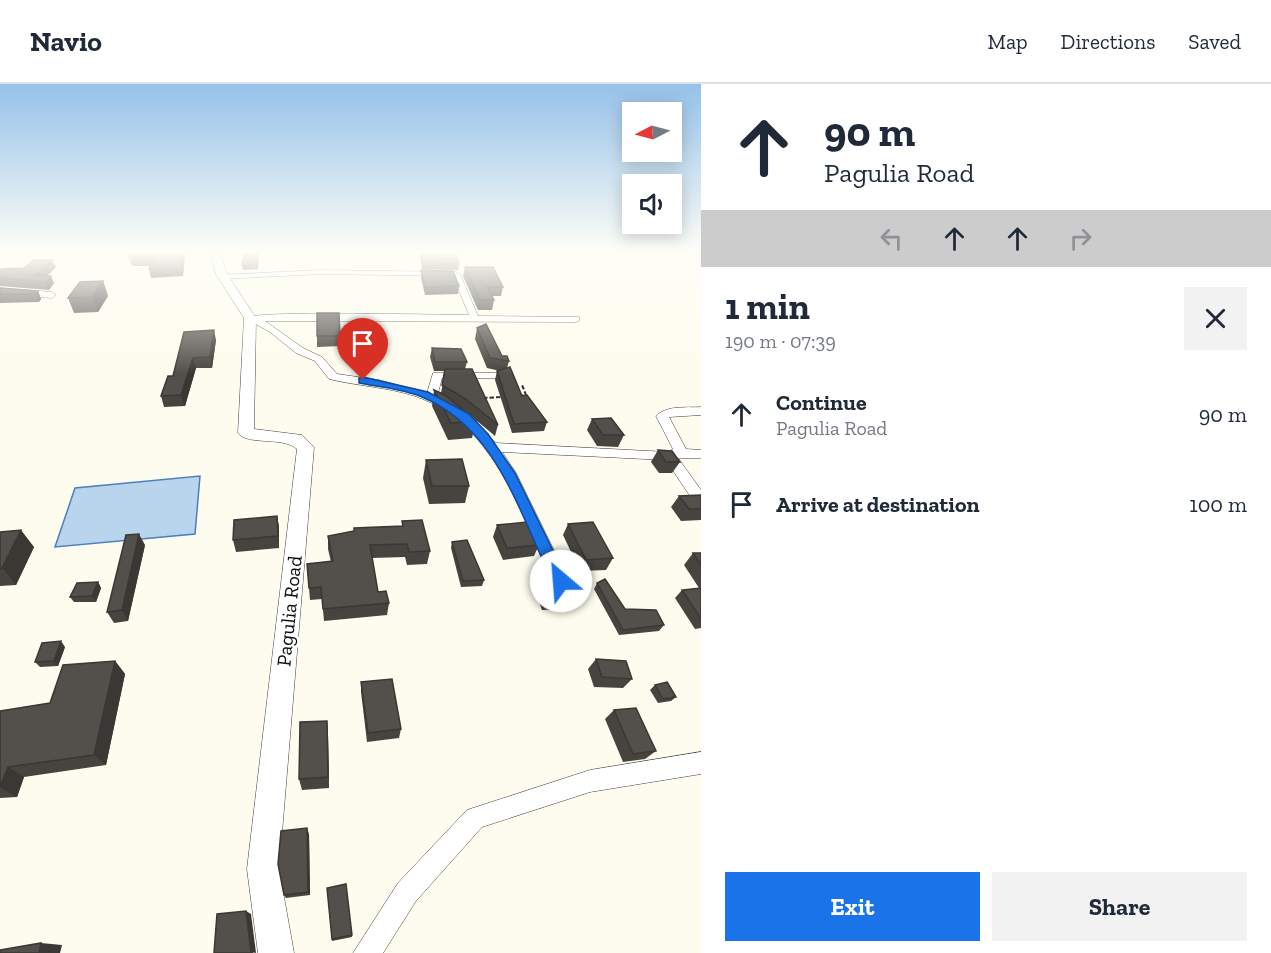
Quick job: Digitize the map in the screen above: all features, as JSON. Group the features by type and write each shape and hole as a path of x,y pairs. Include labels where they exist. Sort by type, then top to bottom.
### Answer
{"street":[{"path":"33,294 52,295"},
{"path":"235,294 252,319 283,336 296,348 317,356 333,377 396,387 431,398 465,417 492,447 509,473 561,581"},
{"path":"464,294 475,319"},
{"path":"252,319 576,319"},
{"name":"Pagulia Road","path":"252,319 247,341 246,433 296,439 306,447 263,869 276,953"},
{"path":"431,398 437,375 501,375"},
{"path":"674,454 681,451 662,416 669,412 701,411"},
{"path":"492,447 701,454"},
{"path":"674,454 701,501"},
{"path":"367,953 407,892 475,818 590,781 701,762"}],"path":[{"path":"514,396 525,395 522,385"},
{"path":"481,399 503,397"}],"water":[{"path":"200,476 195,534 55,547 75,488"}],"building":[{"path":"71,294 94,294 92,297 68,298"},
{"path":"477,294 491,294 494,300 480,300"},
{"path":"317,313 339,313 340,336 317,336"},
{"path":"486,324 502,356 507,356 509,361 490,358 477,328"},
{"path":"214,330 210,357 193,358 181,395 161,396 168,376 173,376 184,332"},
{"path":"432,348 461,349 467,362 435,362"},
{"path":"510,367 522,396 527,395 547,422 514,424 497,371"},
{"path":"445,369 472,369 498,425 466,399 442,385"},
{"path":"434,390 445,395 476,421 451,423"},
{"path":"611,418 624,435 603,435 592,419"},
{"path":"658,450 672,451 680,462 666,462"},
{"path":"462,459 469,486 432,486 426,460"},
{"path":"701,495 701,509 689,509 679,496"},
{"path":"277,516 278,536 233,540 234,520"},
{"path":"422,520 430,551 409,552 407,544 370,545 378,592 386,591 389,603 323,609 321,587 309,588 307,564 333,561 328,536 354,531 354,528 403,526 402,521"},
{"path":"527,522 539,545 507,548 497,525"},
{"path":"593,522 613,558 586,560 568,524"},
{"path":"21,530 2,568 0,569 0,532"},
{"path":"139,534 122,610 107,612 126,535"},
{"path":"467,540 484,580 463,581 452,542"},
{"path":"693,553 701,553 701,565"},
{"path":"570,579 578,598 547,599 540,580"},
{"path":"605,579 625,609 656,610 664,625 623,630 597,583"},
{"path":"98,582 92,596 70,597 77,583"},
{"path":"701,588 701,619 682,590"},
{"path":"61,641 54,661 35,662 42,643"},
{"path":"596,659 626,661 632,679 602,677"},
{"path":"115,661 94,755 8,767 0,787 0,711 50,703 63,665"},
{"path":"392,679 401,729 368,733 361,682"},
{"path":"667,682 676,697 663,699 655,685"},
{"path":"636,708 656,751 633,754 614,710"},
{"path":"327,721 328,777 299,779 300,722"},
{"path":"307,828 308,892 284,895 278,864 281,831"},
{"path":"346,884 352,935 332,939 327,888"},
{"path":"246,911 251,952 253,953 214,953 217,914"},
{"path":"41,943 39,953 0,953 0,950"}],"route":[{"path":"363,380 424,394 465,417 492,447 509,473 561,581"}]}
